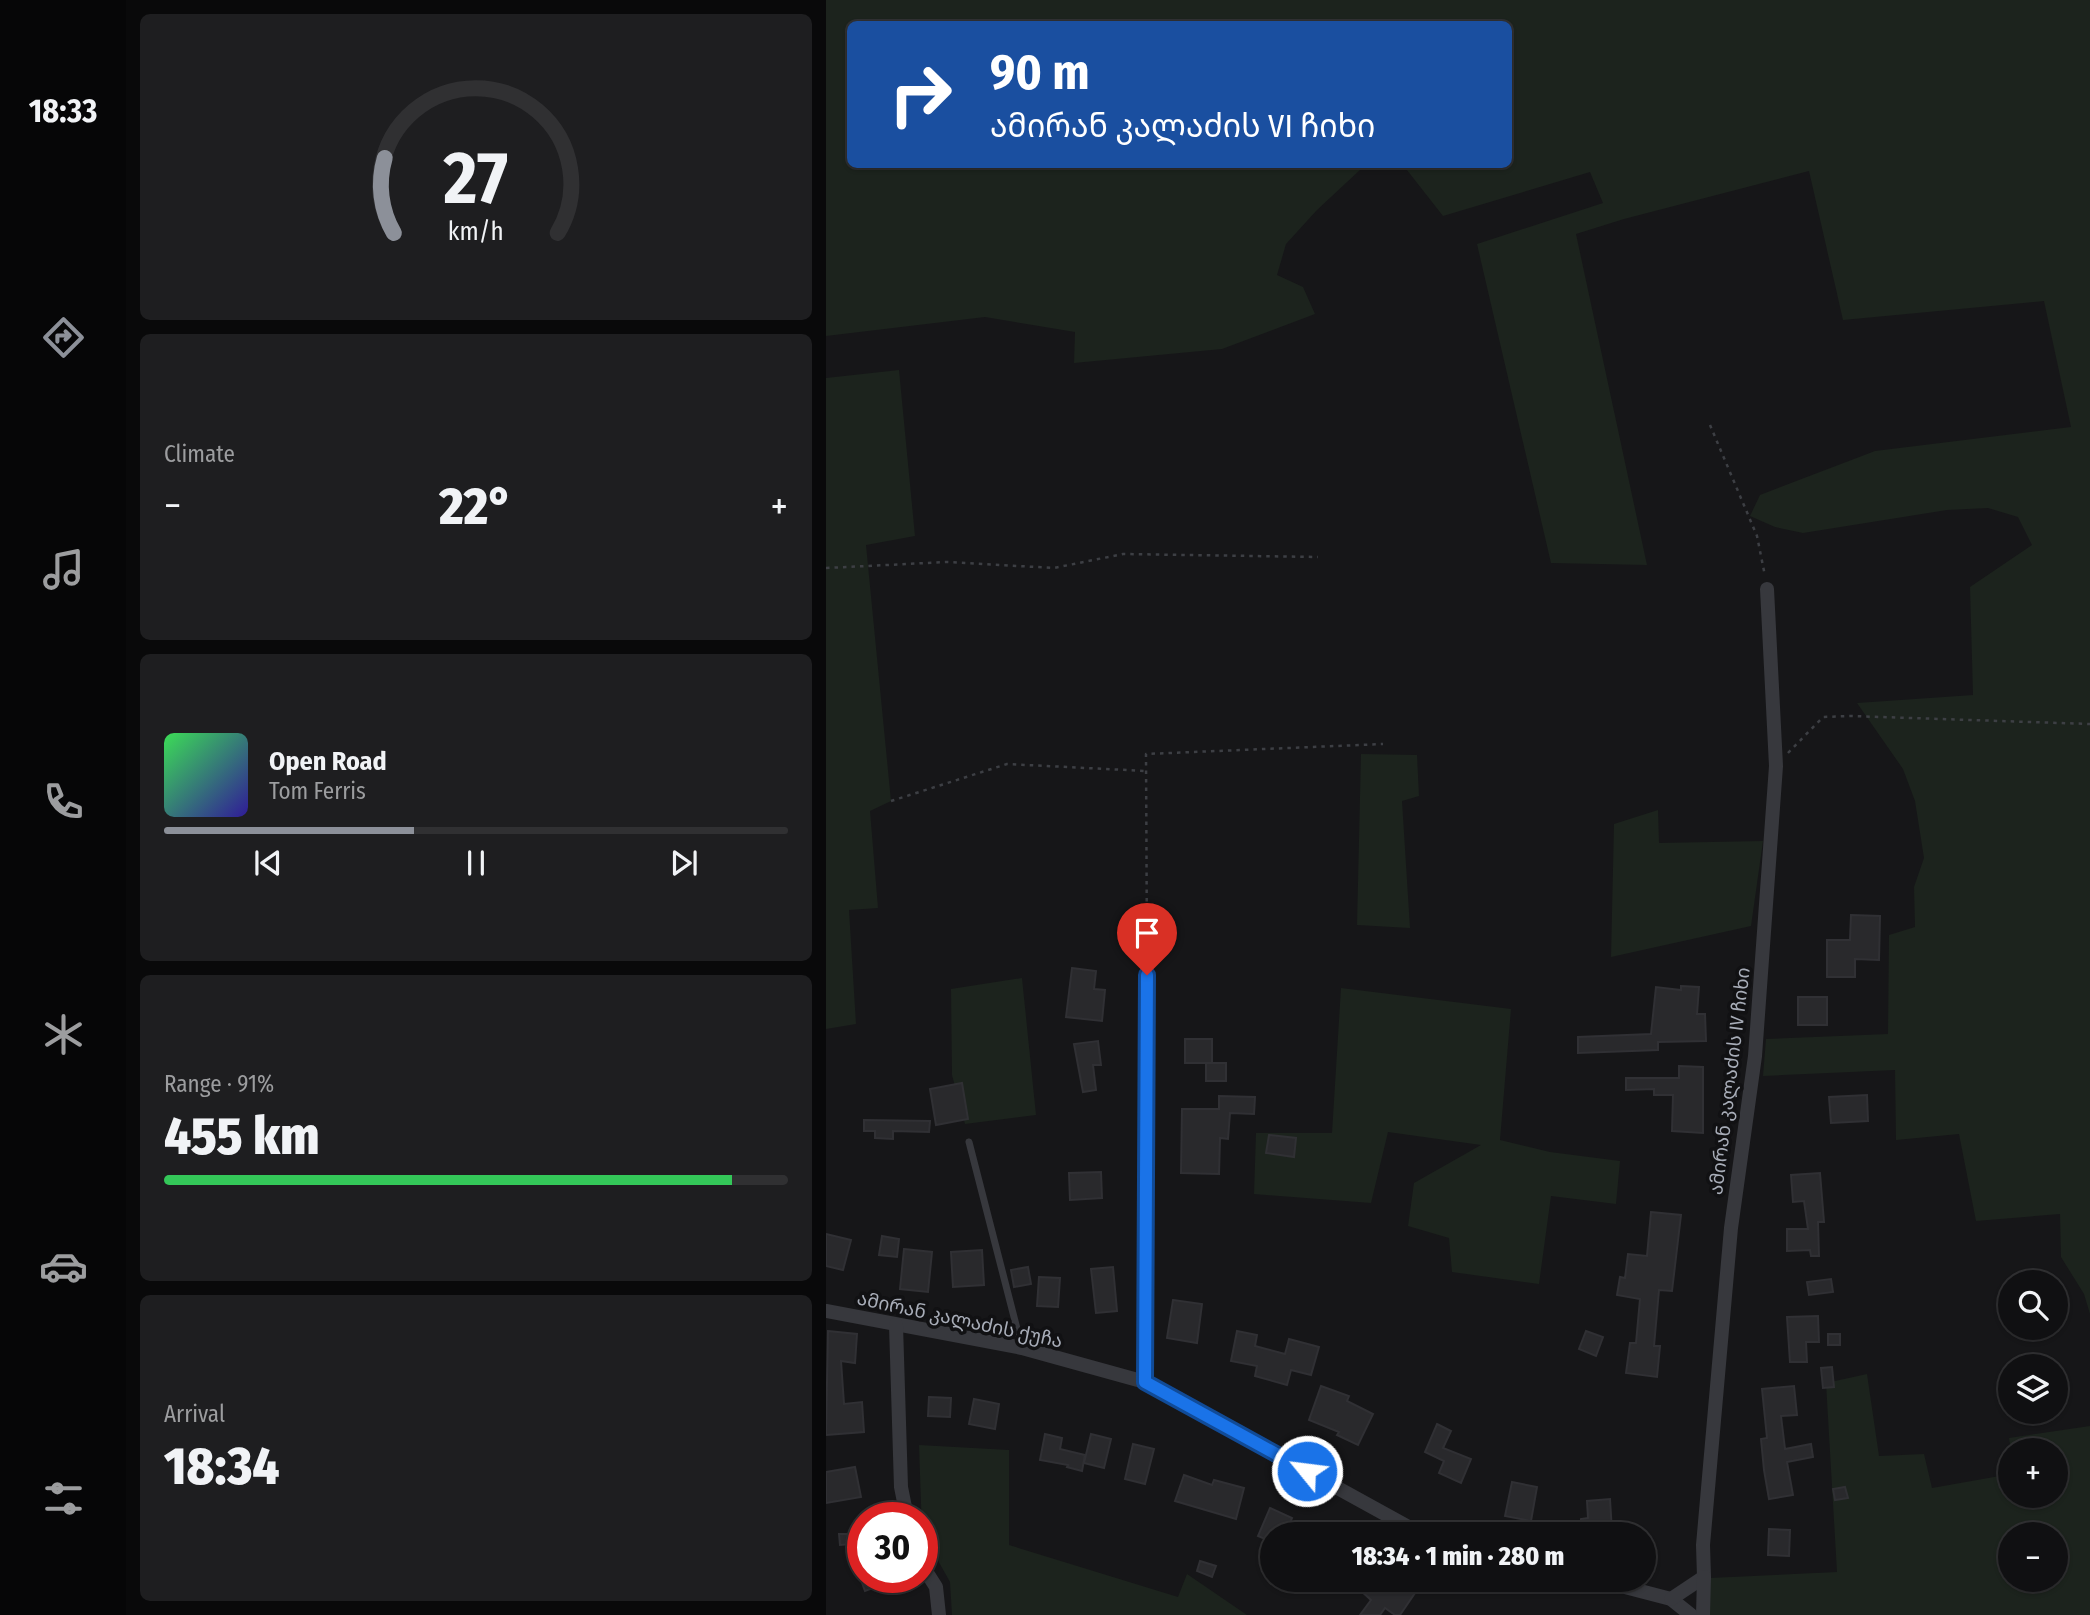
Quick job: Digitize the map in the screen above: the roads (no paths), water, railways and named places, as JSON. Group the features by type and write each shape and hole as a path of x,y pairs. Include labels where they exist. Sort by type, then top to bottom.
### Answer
{"street":[{"name":"ამირან კალაძის IV ჩიხი","path":"1703,1615 1703,1545 1731,1228 1755,1056 1776,766 1767,589"},
{"path":"1145,1382 1147,975"},
{"name":"ამირან კალაძის ქუჩა","path":"826,1311 1022,1348 1145,1382 1399,1522"},
{"path":"896,1325 901,1487 904,1502"},
{"path":"1671,1599 1704,1577"},
{"path":"1644,1592 1671,1599 1691,1615"},
{"path":"937,1593 939,1615"}],"lane":[{"path":"969,1142 1022,1348"}]}
